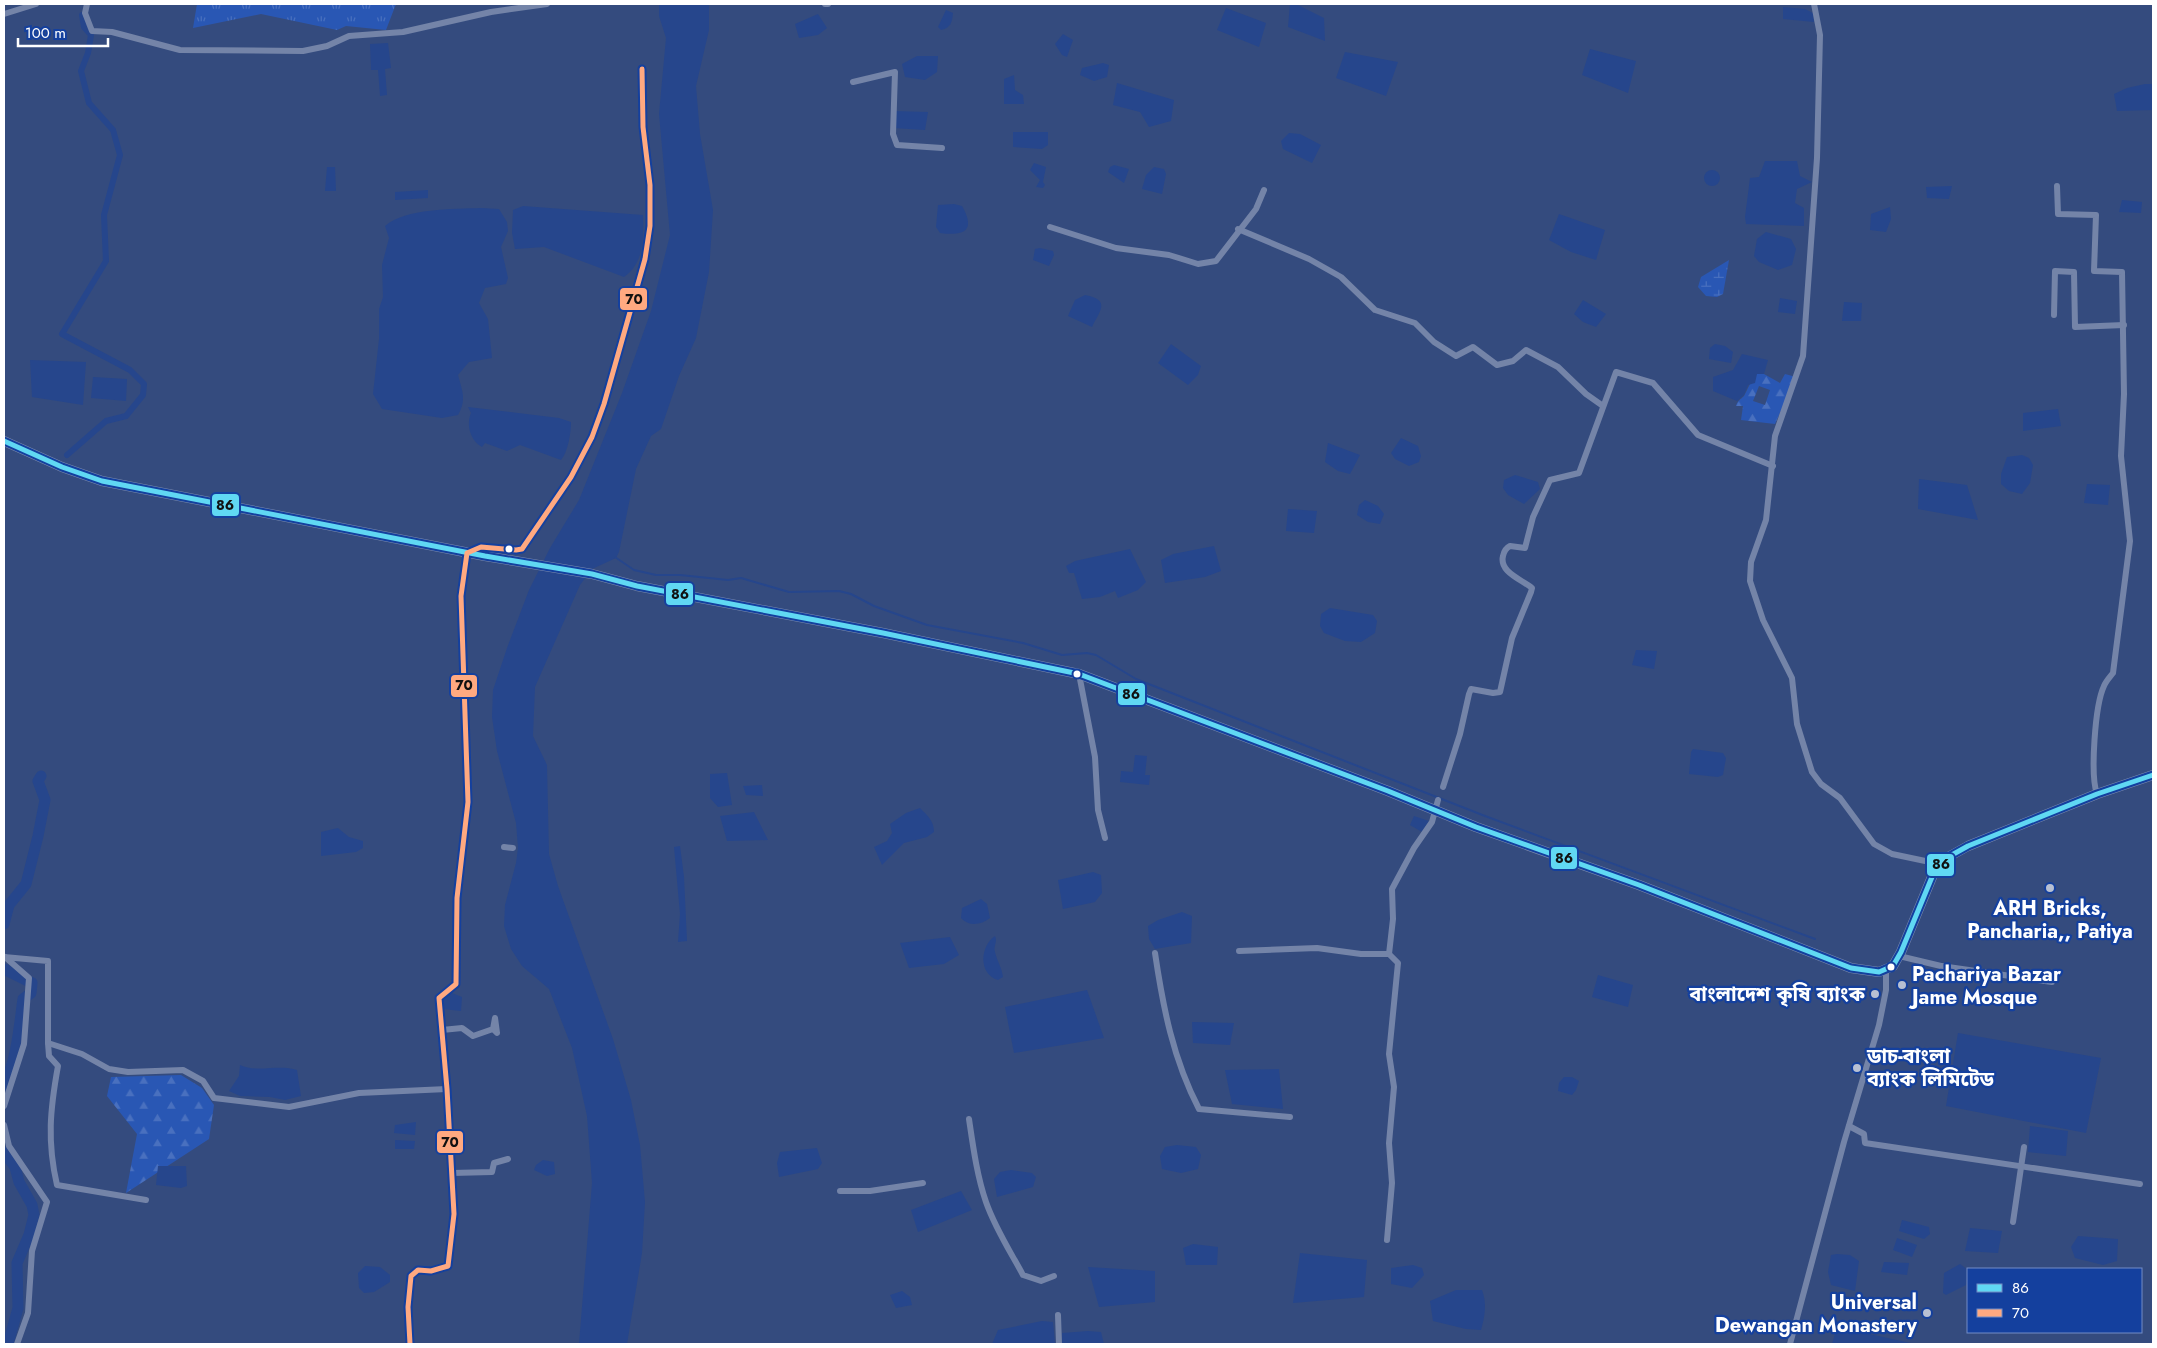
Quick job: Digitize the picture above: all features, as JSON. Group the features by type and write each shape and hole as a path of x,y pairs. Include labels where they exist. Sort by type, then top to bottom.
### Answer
{"highway":[{"path":"4,441 62,467 102,481 467,553 592,574 637,586 883,633 1079,674 1437,805 1523,844 1639,885 1835,963 1870,972 1886,970 1893,966 1937,868 1950,856 1974,843 2097,794 2153,775"}],"street":[{"path":"4,14 36,4"},
{"path":"87,4 85,13 92,31 112,32 180,50 294,50 327,46 349,36 403,32 491,12 547,4"},
{"path":"1814,4 1820,35 1817,158 1803,356 1776,432 1766,520 1751,562 1750,581 1763,620 1792,678 1797,724 1812,772 1821,784 1840,798 1874,844 1892,854 1930,862 1937,868"},
{"path":"410,1344 408,1307 411,1276 418,1270 431,1271 445,1268 449,1263 454,1214 447,1088 439,998 456,984 460,955 457,898 468,802 462,596 467,553 481,546 522,549 571,477 592,436 604,404 645,259 650,226 650,185 644,127 642,69"},
{"path":"853,82 895,72 893,134 897,145 942,148"},
{"path":"2057,186 2058,214 2096,215 2094,270 2122,272 2124,394 2121,456 2130,541 2113,673 2104,686 2098,714 2092,777 2097,794"},
{"path":"1050,227 1116,248 1169,255 1198,264 1216,261 1229,246 1238,229 1256,209 1264,190"},
{"path":"1238,229 1317,263 1341,278 1375,310 1415,323 1434,342 1456,356 1474,348 1497,365 1513,360 1526,350 1558,367 1586,394 1603,406"},
{"path":"2054,315 2055,271 2074,272 2075,327 2124,324"},
{"path":"1443,787 1460,734 1471,689 1493,693 1500,692 1512,638 1531,592 1532,588 1528,584 1505,570 1502,562 1503,554 1510,546 1526,548 1533,517 1550,480 1579,473 1616,372 1653,383 1698,435 1773,466"},
{"path":"1079,674 1095,757 1098,810 1105,838"},
{"path":"1389,954 1393,919 1392,889 1414,848 1432,822 1437,805"},
{"path":"504,847 513,848"},
{"path":"1239,951 1317,948 1361,954 1389,954 1398,962 1389,1054 1394,1087 1389,1143 1392,1183 1387,1240"},
{"path":"1154,953 1165,1017 1184,1080 1198,1109 1290,1117"},
{"path":"1899,956 1941,966 1968,975"},
{"path":"4,957 48,961 49,1056 58,1066 50,1109 51,1160 57,1185 146,1200"},
{"path":"4,957 29,978 24,1044 4,1106"},
{"path":"1941,966 2052,982"},
{"path":"1790,1344 1849,1126 1879,1025 1886,990 1886,970"},
{"path":"442,1030 462,1028 473,1036 494,1029"},
{"path":"48,1043 82,1054 109,1070 128,1072 183,1070 203,1081 214,1098 289,1107 359,1093 447,1088"},
{"path":"969,1119 973,1148 986,1202 1001,1236 1023,1275 1040,1281 1054,1276"},
{"path":"4,1125 9,1146 47,1202 32,1252 28,1313 17,1344"},
{"path":"1849,1126 1864,1134 1865,1143 2023,1165 2140,1184"},
{"path":"2013,1222 2023,1165 2024,1147"},
{"path":"452,1172 492,1172 494,1163 508,1159"},
{"path":"840,1191 886,1190 923,1184"},
{"path":"1058,1316 1059,1344"}],"green space":[{"path":"197,4 396,4 386,30 346,26 337,30 261,14 193,28"},
{"path":"1729,260 1723,294 1717,297 1706,296 1698,287 1701,277"},
{"path":"1756,374 1764,374 1780,383 1785,374 1796,377 1775,424 1741,420 1743,406 1736,406 1738,401 1744,396","holes":["1759,386 1770,390 1765,405 1753,401"]},
{"path":"181,1075 202,1088 214,1105 209,1139 126,1193 137,1134 107,1096 111,1077"}],"shaded area":[{"path":"659,4 709,4 709,30 696,86 700,134 713,210 709,272 696,338 679,376 661,429 651,436 636,469 619,552 616,558 592,569 580,585 535,687 533,736 547,765 549,854 558,886 613,1039 631,1100 640,1145 645,1202 642,1253 627,1344 579,1344 592,1183 587,1116 572,1048 549,989 522,966 511,949 504,926 505,905 518,848 516,823 497,751 492,717 493,690 529,590 550,548 579,500 622,393 651,311 670,235 659,114 666,38 659,16"},
{"path":"1290,4 1296,4 1324,18 1325,41 1288,27"},
{"path":"1783,7 1805,9 1813,13 1814,22 1783,19"},
{"path":"1226,8 1266,23 1259,47 1217,30"},
{"path":"946,10 953,13 952,19 949,26 941,30 938,27"},
{"path":"818,14 827,28 818,35 799,38 795,24"},
{"path":"1063,34 1073,40 1067,57 1062,55 1055,44"},
{"path":"388,43 391,68 385,69 387,95 380,96 378,70 371,70 370,44"},
{"path":"1590,49 1636,61 1628,93 1582,75"},
{"path":"1345,52 1398,62 1386,96 1336,78"},
{"path":"917,56 938,56 937,72 925,80 905,77 902,64"},
{"path":"1103,63 1109,65 1107,77 1094,81 1080,75 1082,68"},
{"path":"1014,75 1015,90 1023,95 1024,104 1004,104 1004,79"},
{"path":"1117,83 1174,100 1171,121 1149,127 1140,112 1113,105"},
{"path":"2153,84 2153,110 2117,111 2114,94 2127,88"},
{"path":"893,111 928,112 925,130 893,128"},
{"path":"1013,132 1048,132 1048,145 1042,149 1013,147"},
{"path":"1289,133 1300,134 1321,145 1312,163 1283,149 1281,141"},
{"path":"1765,161 1797,161 1800,176 1812,182 1797,189 1795,203 1804,208 1804,226 1746,224 1745,217 1750,178 1759,177"},
{"path":"1034,163 1046,167 1043,182 1045,185 1043,188 1036,187 1040,180 1030,170"},
{"path":"1114,165 1129,169 1124,183 1108,172 1110,167"},
{"path":"327,167 335,167 336,191 325,191"},
{"path":"1154,167 1164,169 1166,174 1162,194 1142,189 1146,175"},
{"path":"1712,170 1718,172 1720,178 1718,184 1712,186 1706,184 1704,178 1706,172"},
{"path":"1952,186 1949,199 1927,198 1926,187"},
{"path":"428,190 428,198 395,200 395,192"},
{"path":"2122,200 2142,202 2141,213 2119,212"},
{"path":"954,204 962,206 968,222 967,227 961,233 940,233 936,227 938,205"},
{"path":"523,206 643,215 643,241 636,265 624,277 544,247 515,249 512,233 513,210"},
{"path":"1890,207 1891,219 1886,232 1870,230 1871,214"},
{"path":"444,209 499,209 507,222 508,231 501,247 508,278 506,284 485,288 479,303 488,319 492,358 469,362 458,375 463,400 458,415 442,418 382,409 373,394 379,339 379,309 383,297 382,265 389,238 385,226 394,220 417,213"},
{"path":"1559,214 1605,230 1596,260 1571,252 1549,240"},
{"path":"1766,232 1791,239 1796,249 1792,265 1778,270 1759,262 1754,256 1757,239"},
{"path":"1040,248 1053,251 1054,255 1049,266 1033,260 1035,249"},
{"path":"1085,295 1093,297 1101,303 1100,312 1092,327 1068,316 1075,300"},
{"path":"1780,298 1797,301 1795,314 1778,312"},
{"path":"1583,300 1606,314 1596,327 1583,322 1574,314"},
{"path":"1844,302 1862,303 1861,321 1842,321"},
{"path":"1171,344 1201,366 1198,375 1188,385 1158,363"},
{"path":"1715,344 1725,346 1733,352 1731,363 1709,359 1710,348"},
{"path":"1742,354 1768,360 1764,374 1757,374 1755,383 1748,385 1744,395 1737,401 1713,391 1713,377 1733,370"},
{"path":"30,360 86,362 83,405 32,397"},
{"path":"93,377 127,379 126,401 91,398"},
{"path":"468,407 559,418 571,422 566,452 561,460 520,445 507,451 485,443 482,447 470,432 469,422 471,413"},
{"path":"2058,409 2061,426 2023,431 2023,413"},
{"path":"1401,438 1418,446 1421,456 1419,462 1409,466 1395,459 1391,453"},
{"path":"1328,443 1360,455 1350,474 1338,471 1325,462"},
{"path":"2022,455 2029,458 2033,465 2030,483 2022,494 2009,491 2001,484 2001,474 2007,457"},
{"path":"1515,475 1538,482 1540,489 1524,504 1508,495 1503,488 1504,480"},
{"path":"1919,479 1967,485 1978,520 1918,509"},
{"path":"2087,484 2110,485 2108,505 2084,503"},
{"path":"1365,500 1378,506 1384,514 1380,524 1368,522 1357,515 1359,505"},
{"path":"1288,509 1317,511 1314,533 1286,531"},
{"path":"1214,546 1221,571 1205,577 1165,583 1161,560 1173,554"},
{"path":"1130,549 1146,582 1138,590 1118,598 1115,591 1100,597 1082,599 1074,573 1069,573 1066,566 1075,561"},
{"path":"1330,608 1373,615 1377,621 1375,633 1361,642 1345,641 1324,633 1320,626 1321,614"},
{"path":"1636,650 1657,651 1654,669 1632,665"},
{"path":"1693,749 1723,753 1726,758 1723,775 1718,777 1689,774 1691,752"},
{"path":"1135,755 1147,756 1145,775 1150,775 1149,785 1120,782 1121,771 1133,772"},
{"path":"727,773 732,805 718,807 710,798 710,774"},
{"path":"762,785 763,796 746,795 743,786"},
{"path":"920,808 932,822 934,832 927,837 904,843 882,865 874,847 887,841 892,833 890,824 906,813"},
{"path":"754,812 768,840 727,841 720,816"},
{"path":"1414,816 1429,821 1422,832 1410,825"},
{"path":"338,828 349,837 363,841 363,848 356,852 321,856 321,832"},
{"path":"680,846 684,877 687,941 678,942 680,914 674,847"},
{"path":"1093,872 1101,875 1102,893 1095,902 1063,909 1058,880"},
{"path":"981,899 987,904 990,918 975,924 964,921 961,918 962,908"},
{"path":"1182,912 1192,916 1191,943 1155,949 1149,939 1148,926 1158,920"},
{"path":"995,936 995,950 1003,977 998,980 987,972 983,960 986,946"},
{"path":"950,937 959,955 944,964 909,968 900,943"},
{"path":"1598,975 1633,985 1628,1007 1592,997"},
{"path":"1087,990 1104,1038 1014,1053 1005,1007"},
{"path":"452,993 462,997 461,1011 443,1009 442,1000"},
{"path":"1192,1022 1234,1023 1230,1045 1193,1043"},
{"path":"1958,1033 2101,1058 2086,1133 1946,1106"},
{"path":"240,1065 254,1068 290,1068 297,1070 301,1096 285,1100 270,1097 240,1096 229,1091 239,1076"},
{"path":"1279,1069 1283,1109 1232,1104 1225,1070"},
{"path":"1564,1077 1572,1077 1579,1081 1572,1095 1558,1091 1559,1083"},
{"path":"416,1122 415,1135 394,1133 395,1125"},
{"path":"2030,1126 2068,1131 2066,1156 2028,1152"},
{"path":"395,1140 415,1141 414,1149 395,1149"},
{"path":"1177,1145 1196,1147 1201,1155 1198,1169 1181,1173 1162,1169 1160,1156 1165,1147"},
{"path":"817,1148 822,1163 818,1169 779,1177 777,1163 780,1152"},
{"path":"543,1160 554,1162 555,1174 547,1176 534,1170 536,1165"},
{"path":"158,1166 186,1166 187,1186 181,1188 156,1185"},
{"path":"1011,1170 1032,1173 1036,1177 1033,1187 997,1197 994,1179 1000,1172"},
{"path":"961,1191 972,1210 918,1232 911,1210"},
{"path":"1902,1220 1929,1227 1930,1234 1924,1239 1899,1231"},
{"path":"1970,1228 2002,1231 1998,1253 1965,1251"},
{"path":"2078,1236 2118,1239 2117,1261 2103,1265 2075,1258 2071,1247"},
{"path":"1897,1238 1917,1245 1912,1257 1893,1250"},
{"path":"1193,1244 1218,1247 1217,1265 1186,1265 1183,1248"},
{"path":"1300,1253 1367,1260 1364,1297 1293,1303"},
{"path":"1831,1255 1850,1255 1859,1261 1855,1291 1831,1285 1828,1272"},
{"path":"1884,1262 1909,1263 1907,1275 1881,1272"},
{"path":"1960,1264 1967,1269 1966,1285 1946,1295 1943,1293 1944,1273"},
{"path":"1413,1265 1422,1268 1424,1275 1412,1288 1391,1284 1391,1268"},
{"path":"365,1266 380,1267 390,1275 390,1282 374,1292 364,1293 359,1288 358,1273"},
{"path":"1088,1267 1155,1271 1155,1302 1099,1307"},
{"path":"1456,1290 1482,1290 1485,1310 1481,1330 1466,1329 1433,1321 1430,1301"},
{"path":"902,1291 910,1297 912,1305 896,1308 890,1295"},
{"path":"1042,1321 1053,1322 1055,1344 992,1344 998,1330"},
{"path":"1837,1327 1915,1344 1832,1344"},
{"path":"1101,1332 1104,1344 1062,1344 1062,1333"}],"waterway":[{"path":"67,455 106,421 126,416 143,395 144,384 130,370 62,334 106,261 104,215 120,155 113,130 89,103 81,71 88,53 91,35 84,27 82,15"},
{"path":"615,557 634,570 656,575 680,575 728,580 741,578 789,592 839,591 851,594 874,606 927,625 1023,643 1062,655 1087,653 1096,655 1136,679 1485,816 1815,939"},
{"path":"4,924 9,905 26,884 45,800 38,781 41,776"},
{"path":"4,969 32,983 31,993 23,999 15,1054 4,1085"},
{"path":"4,1152 15,1167 19,1182 32,1205 34,1215 29,1235 17,1263 18,1308 8,1344"}],"transit line":[{"name":"70","path":"410,1344 408,1307 411,1276 418,1270 431,1271 448,1266 454,1214 447,1089 439,998 456,984 457,898 468,802 461,596 467,553 481,547 522,549 571,477 592,437 604,404 645,259 650,226 650,185 643,127 642,69"},
{"name":"86","path":"4,441 62,467 102,481 485,556 592,574 637,586 883,633 1079,674 1388,791 1476,827 1639,885 1851,968 1879,972 1893,966 1901,952 1932,877 1937,868 1950,856 1968,846 2097,794 2153,775"}],"place":[{"name":"ARH Bricks, Pancharia,, Patiya","path":"2050,888"},
{"name":"Pachariya Bazar Jame Mosque","path":"1902,985"},
{"name":"বাংলাদেশ কৃষি ব্যাংক","path":"1875,994"},
{"name":"ডাচ-বাংলা ব্যাংক লিমিটেড","path":"1857,1068"},
{"name":"Universal Dewangan Monastery","path":"1927,1313"}]}
